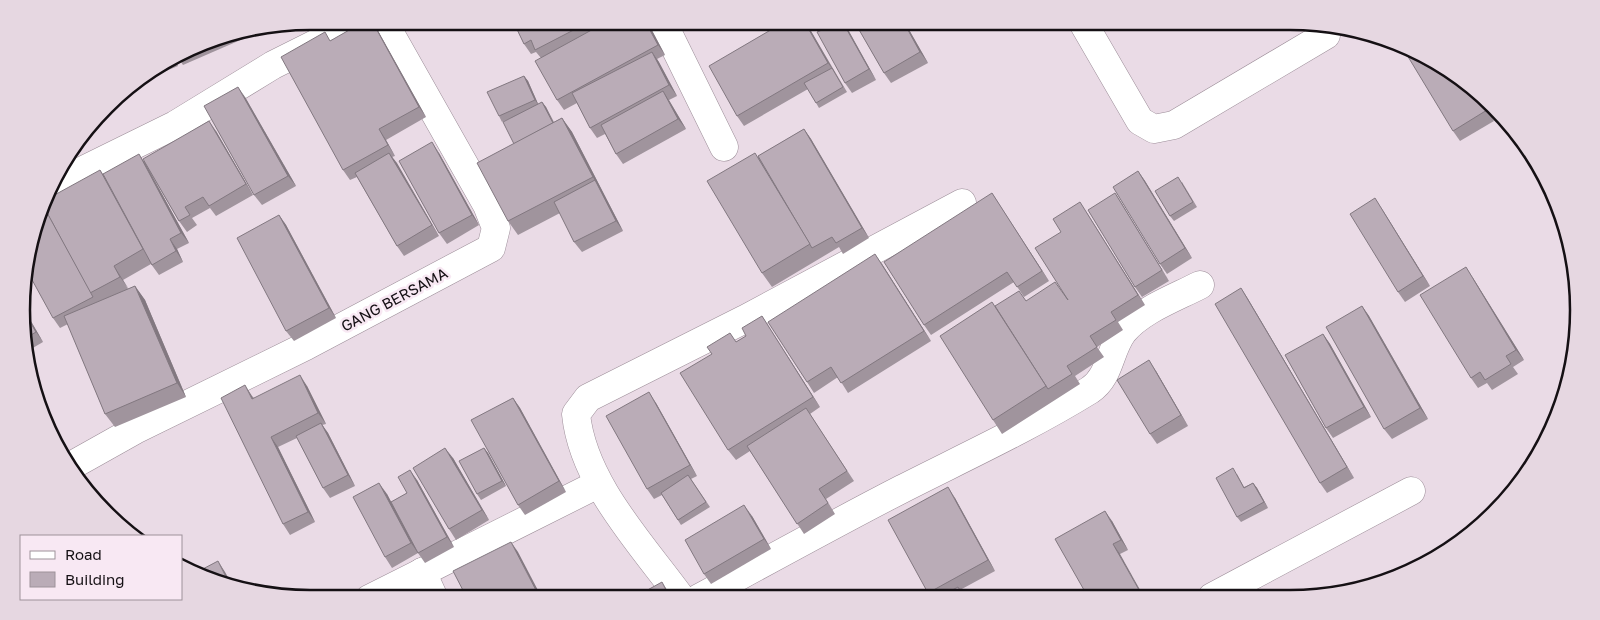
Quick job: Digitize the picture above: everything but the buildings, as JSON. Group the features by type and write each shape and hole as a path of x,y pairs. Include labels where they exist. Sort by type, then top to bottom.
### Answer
{"street":[{"path":"62,180 175,125 273,64 343,30"},
{"name":"GANG BERSAMA","path":"76,463 136,430 306,346 491,248 496,228 487,205 388,30"},
{"path":"666,30 724,146"},
{"path":"1087,30 1140,122 1154,128 1174,125 1323,32"},
{"path":"675,590 598,484 578,432 576,414 588,398 745,319 962,203"},
{"path":"714,590 886,497 1048,414 1092,388 1104,376 1109,358 1123,333 1136,319 1200,285"},
{"path":"387,590 598,484"},
{"path":"1223,590 1411,492"},
{"path":"422,572 430,590"}]}
